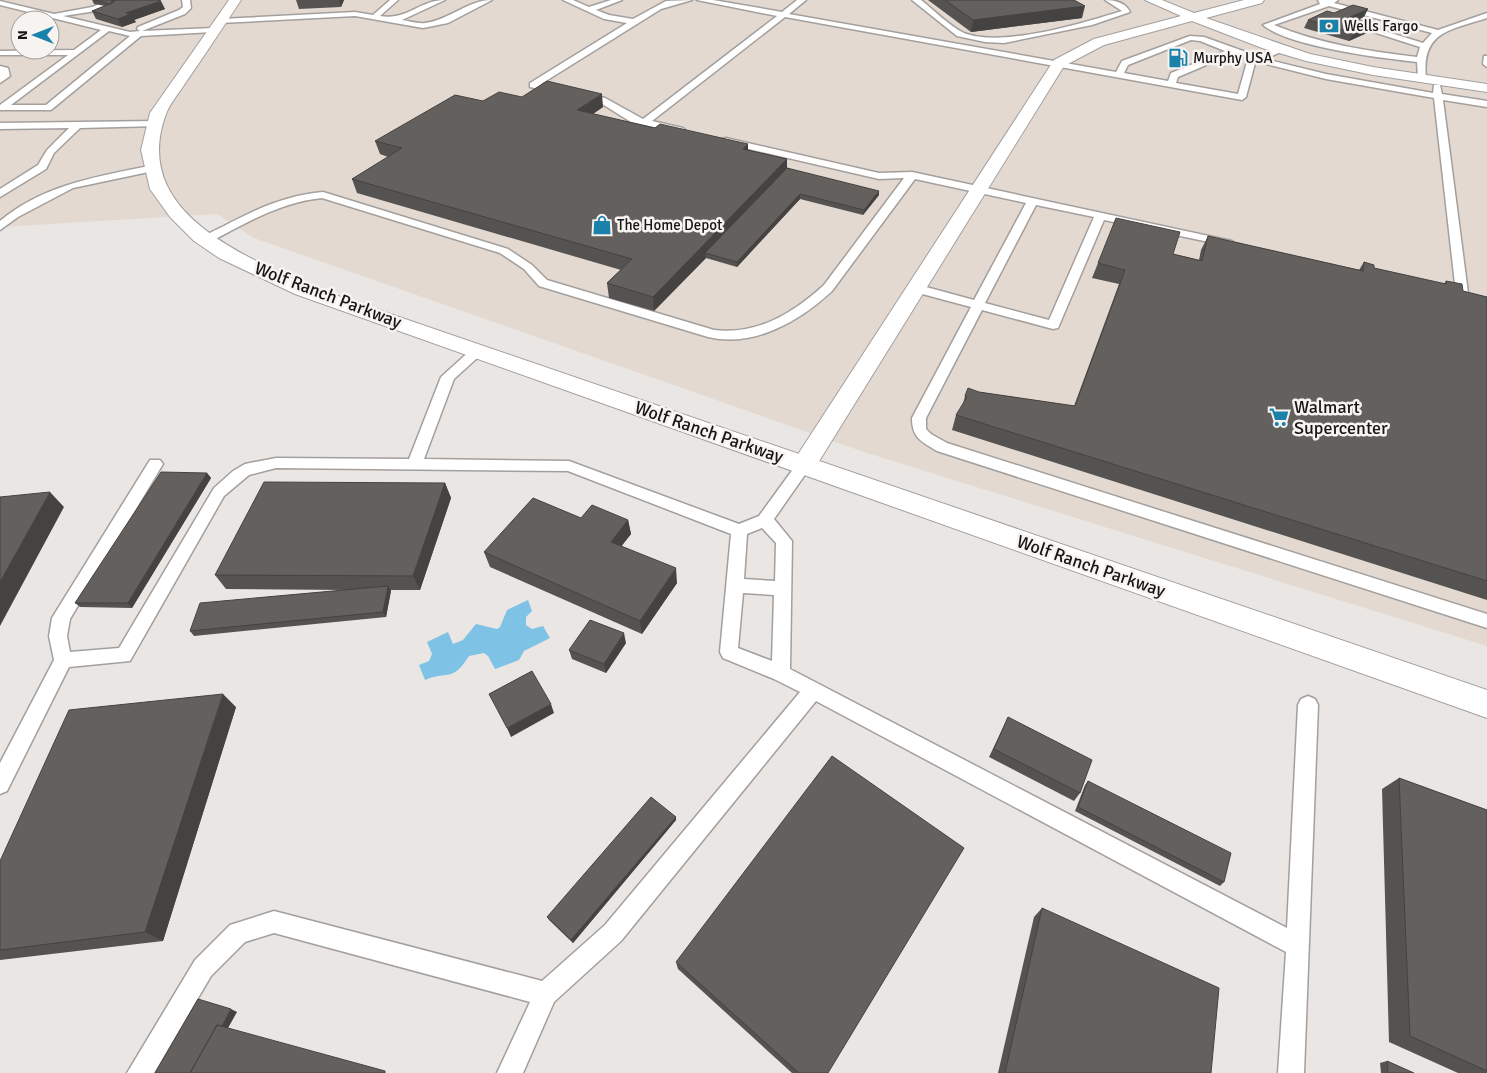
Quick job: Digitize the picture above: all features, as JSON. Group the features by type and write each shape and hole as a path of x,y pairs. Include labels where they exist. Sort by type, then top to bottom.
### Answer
{"street":[{"name":"Wolf Ranch Parkway","path":"235,0 158,113 150,150 159,188 177,213 206,240 226,254 302,290 1487,704"},
{"path":"1151,0 1280,49 1331,63 1487,88"},
{"path":"804,465 1059,64 1070,56 1099,42 1258,0"}],"lane":[{"path":"12,6 30,0"},
{"path":"60,15 93,9 117,0"},
{"path":"26,126 134,34 182,12 187,8 186,0"},
{"path":"376,16 394,0"},
{"path":"393,21 441,0"},
{"path":"60,18 134,34 339,15 376,16 416,26 437,24 488,0"},
{"path":"567,0 607,17 634,22"},
{"path":"590,9 618,0"},
{"path":"688,0 663,5 533,85 602,100 634,120 690,132"},
{"path":"701,0 1242,97 1251,62 1280,49"},
{"path":"645,122 802,0"},
{"path":"916,0 960,34 985,40 1004,41 1092,23 1126,12 1109,0"},
{"path":"1420,60 1324,45 1300,39 1267,25 1310,6 1331,2 1438,32"},
{"path":"0,3 27,10"},
{"path":"41,10 53,6"},
{"path":"1310,6 1324,16"},
{"path":"1310,6 1426,43"},
{"path":"1422,78 1420,60 1426,43 1438,32 1487,15"},
{"path":"1342,21 1426,43"},
{"path":"48,108 2,108 108,29"},
{"path":"1119,75 1125,63 1187,39 1201,39 1296,71 1487,104"},
{"path":"1171,84 1174,75 1232,51"},
{"path":"0,53 76,52"},
{"path":"0,69 6,70 6,76 0,80"},
{"path":"1436,80 1462,293"},
{"path":"0,126 156,124"},
{"path":"0,194 42,167 50,152 77,125"},
{"path":"718,139 879,176 912,176 1241,246"},
{"path":"0,227 14,216 47,197 69,196 155,173"},
{"path":"206,240 287,199 304,195 323,195 504,251 528,267 543,283 713,334 750,334 790,316 815,300 828,288 912,176"},
{"path":"1032,202 919,418 919,430 926,438 942,447 1487,621"},
{"path":"915,288 1053,325 1100,216"},
{"path":"414,464 448,377 478,351"},
{"path":"63,660 124,655 219,492 234,476 253,466 276,463 569,466 739,531 766,520 804,465"},
{"path":"0,784 63,660 58,636 61,618 155,464"},
{"path":"766,520 784,541 781,673"},
{"path":"739,531 729,652 781,673 1298,946"},
{"path":"735,585 782,589"},
{"path":"510,1073 546,994 613,933 813,690"},
{"path":"1291,1073 1308,705"},
{"path":"140,1073 203,968 238,933 274,922 546,994"}],"shaded area":[{"path":"0,0 1487,0 1487,646 867,453 254,238 217,214 0,227"}],"water":[{"path":"528,600 532,611 526,617 526,625 532,629 543,626 550,638 524,651 519,660 495,669 488,656 484,653 469,656 454,673 425,680 419,665 429,661 432,654 427,642 448,632 453,644 463,640 476,624 497,629 500,627 507,610"}],"building":[{"path":"94,0 116,0 111,1 112,3 110,4"},
{"path":"116,0 161,1 126,13 131,14 118,19 92,11"},
{"path":"945,0 1074,0 1085,6 973,20"},
{"path":"1353,5 1368,9 1350,17 1373,24 1354,33 1308,20 1327,11 1334,13"},
{"name":"The Home Depot","path":"547,81 602,94 577,110 655,128 660,124 748,144 743,149 787,159 653,297 607,283 632,259 352,179 402,148 375,141 455,95 483,101 499,92 522,97"},
{"path":"787,168 879,191 864,210 800,194 737,262 705,253"},
{"name":"Walmart Supercenter","path":"1116,218 1180,232 1173,254 1202,261 1208,236 1363,271 1364,262 1374,265 1374,268 1446,284 1446,281 1462,284 1463,291 1487,297 1487,581 956,415 967,397 965,396 968,388 979,392 1075,406 1125,270 1098,263"},
{"path":"161,472 207,473 128,603 75,603"},
{"path":"264,482 445,483 413,576 215,575"},
{"path":"50,492 0,582 0,497"},
{"path":"533,498 581,518 592,505 628,520 611,542 676,568 640,621 484,552"},
{"path":"388,586 383,612 190,631 200,603"},
{"path":"590,620 624,633 604,664 569,650"},
{"path":"532,671 551,704 507,728 489,694"},
{"path":"223,694 145,932 0,950 0,861 69,710"},
{"path":"1008,717 1092,760 1080,793 994,749"},
{"path":"832,756 964,848 828,1073 799,1073 676,962"},
{"path":"1399,778 1487,810 1487,1071 1410,1036"},
{"path":"1088,781 1231,853 1224,882 1078,807"},
{"path":"651,797 676,817 571,940 547,917"},
{"path":"1042,908 1219,988 1211,1073 1005,1073"},
{"path":"198,999 231,1009 222,1026 217,1025 190,1073 155,1073"},
{"path":"217,1025 385,1071 385,1073 190,1073"},
{"path":"1387,1061 1414,1073 1388,1073"}],"place":[{"name":"Wells Fargo","path":"1329,26"},
{"name":"Murphy USA","path":"1178,58"},
{"name":"The Home Depot","path":"602,225"},
{"name":"Walmart Supercenter","path":"1279,417"}]}
